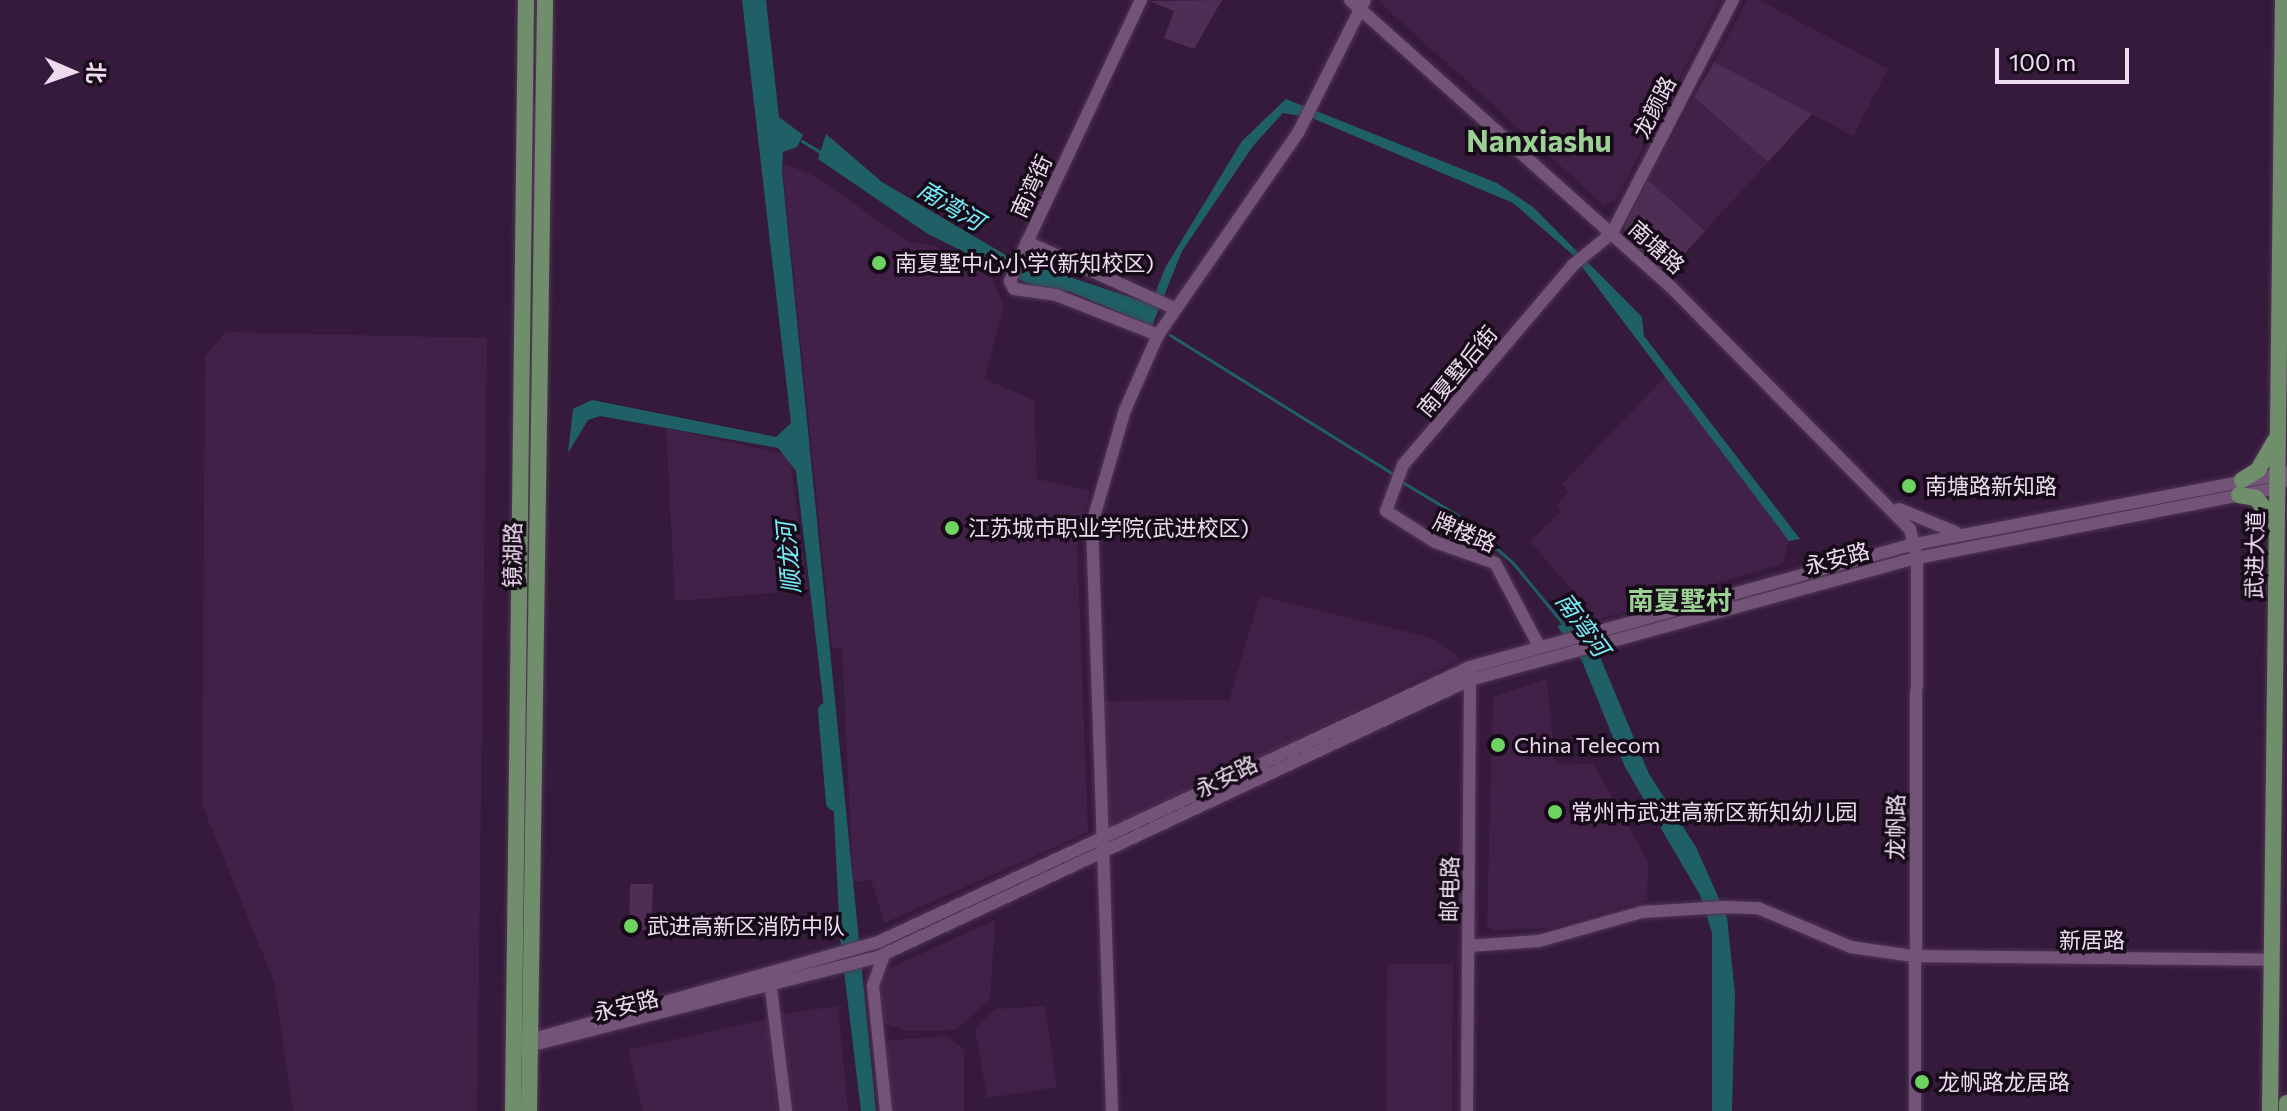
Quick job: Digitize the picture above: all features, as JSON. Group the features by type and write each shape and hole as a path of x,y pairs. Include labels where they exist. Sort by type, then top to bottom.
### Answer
{"main road":[{"name":"镜湖路","path":"526,0 525,1044 529,1111"},
{"name":"镜湖路","path":"513,1111 525,1044 545,0"},
{"name":"武进大道","path":"2270,1111 2276,524 2282,478 2277,432 2283,0"},
{"path":"2276,524 2256,498 2241,488 2272,451 2277,432"},
{"path":"2287,1103 2287,1111"}],"street":[{"name":"南湾街","path":"1141,0 1024,248 1148,293 1171,306"},
{"name":"南塘路","path":"1350,0 1363,5 1612,233 1896,507 1915,544"},
{"name":"龙颜路","path":"1612,233 1733,0"},
{"path":"1112,1111 1090,545 1125,410 1171,306 1298,133 1363,5"},
{"name":"南夏墅后街","path":"1386,511 1403,465 1573,265 1612,233"},
{"path":"1024,248 1010,281 1014,289 1056,295 1158,335"},
{"path":"2241,488 2282,478"},
{"name":"永安路","path":"879,952 1103,858 1470,674 1915,544 2241,488"},
{"name":"永安路","path":"1586,639 1917,558 2241,488"},
{"path":"1896,507 1947,532 1978,531"},
{"name":"牌楼路","path":"1386,511 1408,529 1495,563 1539,646"},
{"name":"龙帆路","path":"1915,544 1915,1111"},
{"name":"永安路","path":"879,952 1102,843 1470,674 1539,646 1557,648"},
{"name":"邮电路","path":"1467,1111 1470,674"},
{"name":"新居路","path":"1468,946 1539,941 1598,921 1690,907 1725,907 1758,908 1851,947 1913,956 2271,960"},
{"path":"839,963 879,952 873,986 886,1111"},
{"name":"永安路","path":"525,1044 839,963"},
{"name":"永安路","path":"525,1044 771,989 839,963"},
{"path":"771,989 786,1111"}],"shaded area":[{"path":"742,0 766,0 779,117 803,135 797,147 783,152 782,171 876,1111 861,1111 840,938 832,775 796,471 778,448 600,416 588,420 568,453 573,409 592,400 776,437 791,423"},
{"path":"1222,0 1194,49 1164,38 1174,11 1149,1"},
{"path":"1377,0 1720,0 1616,199 1604,205"},
{"path":"1747,0 1759,0 1888,69 1853,136 1714,62"},
{"path":"1714,62 1812,114 1768,162 1694,97"},
{"path":"1694,97 1768,162 1705,231 1648,180"},
{"path":"1286,99 1497,183 1533,207 1642,317 1644,336 1800,539 1789,541 1573,255 1513,203 1312,118 1283,113 1253,146 1182,251 1152,326 1071,292 1031,285 928,234 818,159 826,134 882,182 1009,257 1151,304 1165,268 1242,141"},
{"path":"782,164 810,173 909,242 935,246 993,279 1004,307 984,379 1034,400 1037,479 1090,491 1077,544 1088,832 885,923 871,880 853,882 842,648 832,648"},
{"path":"1648,180 1705,231 1666,274 1626,238 1624,226"},
{"path":"226,332 487,338 477,1111 293,1111 274,981 202,805 205,356"},
{"path":"1668,374 1789,541 1783,563 1597,620 1530,541 1562,511 1556,506 1568,492 1562,484"},
{"path":"666,428 789,455 808,590 675,601"},
{"path":"1260,596 1429,637 1461,659 1109,831 1104,701 1229,700"},
{"path":"1574,622 1600,657 1649,774 1696,847 1727,917 1735,994 1732,1111 1712,1111 1712,933 1700,895 1625,767 1582,661 1557,626"},
{"name":"常州市武进高新区新知幼儿园","path":"1547,679 1555,763 1593,764 1648,861 1647,900 1549,928 1494,930 1487,925 1493,697"},
{"path":"630,884 653,884 651,930 629,930"},
{"path":"995,920 990,999 956,1030 908,1031 879,1022 877,974"},
{"path":"1387,964 1453,964 1452,1111 1386,1111"},
{"path":"838,1006 848,1111 794,1111 781,1014"},
{"path":"1045,1006 1057,1087 987,1098 975,1028 996,1009"},
{"path":"767,1019 778,1111 643,1111 628,1050"},
{"path":"948,1036 964,1050 964,1111 888,1111 879,1041"}],"waterway":[{"name":"南湾河","path":"802,141 822,153"},
{"name":"南湾河","path":"1170,335 1392,473"},
{"name":"南湾河","path":"1404,483 1459,516 1513,563 1565,626"},
{"name":"顺龙河","path":"826,711 834,803"}],"place":[{"name":"南夏墅中心小学(新知校区)","path":"879,263"},
{"name":"南塘路新知路","path":"1909,486"},
{"name":"江苏城市职业学院(武进校区)","path":"952,528"},
{"name":"China Telecom","path":"1498,745"},
{"name":"常州市武进高新区新知幼儿园","path":"1555,812"},
{"name":"武进高新区消防中队","path":"631,926"},
{"name":"龙帆路龙居路","path":"1922,1082"}],"district":[{"name":"Nanxiashu","path":"1539,140"},
{"name":"南夏墅村","path":"1680,600"}]}
